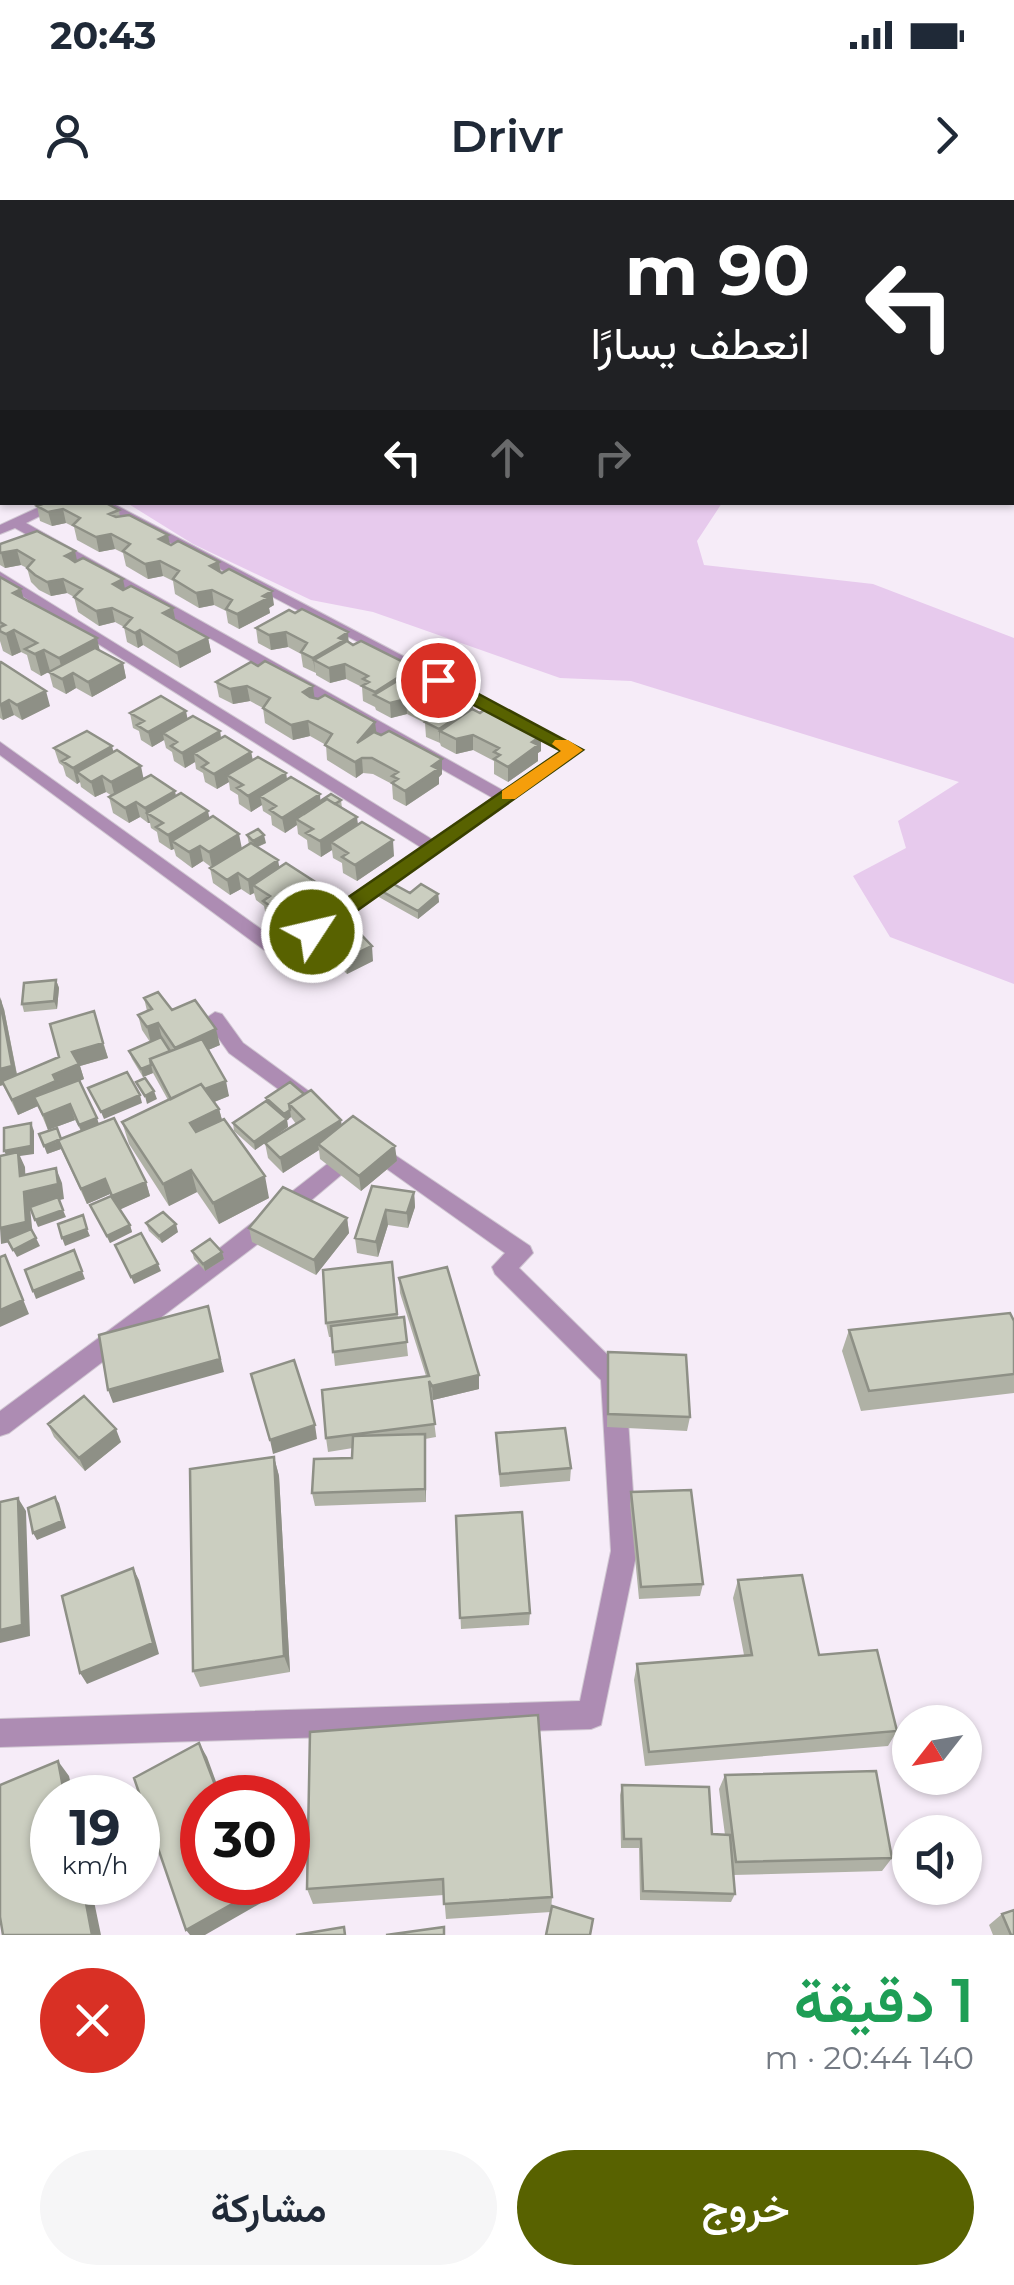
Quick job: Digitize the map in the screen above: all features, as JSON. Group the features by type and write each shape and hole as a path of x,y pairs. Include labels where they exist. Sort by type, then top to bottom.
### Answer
{"street":[{"path":"0,530 55,505"},
{"path":"0,747 282,953 574,750 105,505"},
{"path":"16,523 505,798"},
{"path":"0,576 432,847"},
{"path":"215,1019 236,1048 323,1112"},
{"path":"0,1425 171,1292 275,1221 360,1139 522,1253 503,1267 613,1376 624,1551 591,1715 0,1733"}],"shaded area":[{"path":"130,505 721,505 697,541 704,565 873,584 1014,638 1014,984 890,937 853,876 906,848 898,821 959,782 631,681 560,678 373,612 311,600 193,544"}],"building":[{"path":"110,505 119,510 109,514 129,515 168,535 159,539 171,545 178,541 219,562 210,566 222,573 229,569 272,591 263,596 268,598 237,614 226,609 232,600 212,590 196,593 173,579 179,571 160,561 145,564 123,551 130,544 111,534 96,537 73,525 80,518 63,509 48,512 37,506"},
{"path":"37,531 75,551 65,556 75,562 83,558 123,579 113,584 123,590 131,586 173,608 163,613 208,638 177,653 140,630 135,633 124,627 132,618 112,608 96,611 74,597 82,589 63,579 47,582 35,575 27,568 34,560 17,550 0,553 0,544"},
{"path":"0,577 21,589 13,593 97,638 59,658 44,650 35,654 25,649 37,643 14,630 6,634 0,631 5,625 0,622"},
{"path":"302,609 348,632 339,638 344,640 313,658 301,652 307,643 286,632 269,635 256,628 289,610 295,613"},
{"path":"347,641 353,645 361,641 409,665 400,671 405,673 375,692 362,686 369,682 363,679 368,676 345,664 329,668 314,660"},
{"path":"95,648 123,663 88,682 73,673 62,679 49,672"},
{"path":"265,661 313,686 303,692 310,697 318,699 325,695 375,722 357,743 374,732 381,735 389,731 442,759 432,766 438,769 405,791 392,783 398,779 392,776 398,772 372,758 355,762 325,745 332,734 308,721 291,725 263,708 270,698 247,686 230,689 216,682 251,662 258,666"},
{"path":"0,662 46,691 17,705 9,700 0,705"},
{"path":"421,674 473,700 463,705 469,709 439,729 425,722 432,717 426,714 431,712 406,699 390,703 374,695 407,675 414,678"},
{"path":"161,696 186,711 148,732 137,725 144,721 130,713"},
{"path":"487,708 541,736 532,742 538,745 508,767 494,759 500,755 494,752 499,748 473,735 456,739 440,731 472,709 480,713"},
{"path":"193,716 220,731 182,753 171,746 177,742 163,733"},
{"path":"87,731 112,746 73,768 62,761 69,757 54,748"},
{"path":"225,736 251,752 214,774 202,767 208,763 194,753"},
{"path":"117,750 141,766 111,782 102,776 91,782 77,772"},
{"path":"258,757 286,773 248,796 237,788 243,785 227,775"},
{"path":"151,775 175,791 145,808 136,802 125,808 109,797"},
{"path":"291,777 320,794 282,818 270,810 276,806 260,796"},
{"path":"181,793 208,811 168,835 156,827 163,823 147,813"},
{"path":"331,794 341,800 335,804 327,799 302,813"},
{"path":"327,799 357,817 320,841 306,833 313,829 296,819"},
{"path":"213,816 239,834 209,852 200,846 189,852 172,841"},
{"path":"362,822 393,840 355,865 342,857 348,853 331,842"},
{"path":"258,829 264,835 253,841 247,835"},
{"path":"251,843 278,860 248,880 238,873 227,880 210,868"},
{"path":"286,863 317,883 276,910 263,901 270,896 253,885"},
{"path":"386,880 410,893 421,884 438,894 418,911 376,888"},
{"path":"351,924 372,946 345,959 332,945 313,954 307,948 289,956 278,945 317,926 326,936"},
{"path":"56,980 54,1001 22,1004 24,983"},
{"path":"158,992 172,1010 195,1000 216,1029 175,1048 158,1023 147,1027 138,1015 152,1009 144,998"},
{"path":"0,1000 12,1066 0,1069"},
{"path":"94,1011 103,1043 72,1052 79,1064 53,1075 56,1081 12,1100 2,1081 59,1057 50,1024"},
{"path":"161,1037 170,1051 150,1059 151,1065 141,1069 129,1051"},
{"path":"202,1039 226,1081 205,1089 201,1084 171,1099 150,1059"},
{"path":"127,1072 140,1095 101,1112 88,1088"},
{"path":"145,1078 154,1091 145,1096 136,1082"},
{"path":"79,1080 97,1118 79,1125 70,1104 43,1115 34,1097"},
{"path":"290,1082 304,1094 289,1104 290,1110 284,1114 266,1098"},
{"path":"201,1084 219,1109 190,1123 196,1132 224,1119 265,1176 213,1203 191,1170 163,1184 122,1122"},
{"path":"311,1090 341,1120 280,1158 265,1143 304,1119 289,1104"},
{"path":"266,1101 287,1119 254,1142 233,1123"},
{"path":"353,1116 395,1146 359,1176 318,1144"},
{"path":"114,1118 146,1182 112,1196 105,1179 81,1189 58,1140"},
{"path":"31,1123 31,1146 4,1151 4,1128"},
{"path":"57,1128 61,1139 44,1146 39,1134"},
{"path":"18,1152 20,1176 56,1168 58,1184 24,1192 26,1222 0,1228 0,1156"},
{"path":"372,1186 414,1192 407,1213 386,1210 376,1242 355,1238"},
{"path":"283,1187 347,1218 314,1260 249,1228"},
{"path":"111,1196 130,1225 107,1236 90,1205"},
{"path":"58,1197 63,1210 35,1220 30,1207"},
{"path":"163,1212 176,1224 159,1236 146,1223"},
{"path":"83,1215 87,1229 62,1238 58,1224"},
{"path":"31,1229 36,1238 13,1250 7,1239"},
{"path":"141,1233 158,1264 131,1277 115,1245"},
{"path":"210,1239 222,1252 203,1264 192,1251"},
{"path":"74,1250 82,1271 33,1291 25,1270"},
{"path":"5,1255 23,1300 0,1310 0,1257"},
{"path":"392,1262 397,1314 326,1323 323,1270"},
{"path":"447,1267 479,1375 432,1386 429,1381 435,1424 326,1438 322,1390 429,1376 399,1278"},
{"path":"208,1306 220,1359 108,1390 99,1335"},
{"path":"1010,1313 1014,1321 1014,1374 869,1391 849,1330"},
{"path":"404,1317 407,1342 333,1352 331,1326"},
{"path":"608,1352 686,1355 690,1417 608,1414"},
{"path":"294,1360 315,1425 270,1440 251,1374"},
{"path":"84,1396 116,1429 79,1458 48,1424"},
{"path":"565,1428 571,1468 500,1474 496,1433"},
{"path":"425,1434 425,1489 312,1493 314,1459 352,1458 353,1436"},
{"path":"274,1457 284,1656 193,1671 190,1469"},
{"path":"691,1490 703,1584 641,1587 631,1492"},
{"path":"55,1497 62,1521 33,1533 28,1508"},
{"path":"18,1498 22,1625 0,1630 0,1502"},
{"path":"522,1512 530,1613 460,1618 456,1516"},
{"path":"133,1568 153,1643 80,1673 62,1596"},
{"path":"802,1575 819,1655 877,1650 892,1711 892,1731 649,1752 637,1664 752,1655 738,1580"},
{"path":"538,1715 552,1897 444,1904 443,1879 310,1889 310,1732"},
{"path":"199,1743 211,1775 180,1775 180,1905 230,1905 186,1930 160,1854 160,1775 140,1775"},
{"path":"58,1761 61,1775 30,1775 30,1905 86,1905 92,1935 3,1935 0,1785"},
{"path":"876,1771 892,1858 736,1862 725,1775"},
{"path":"622,1785 709,1787 712,1834 730,1835 735,1894 643,1891 641,1839 624,1839"},
{"path":"552,1906 593,1919 590,1935 546,1935"},
{"path":"1014,1910 1014,1935 1011,1935 1002,1914"},
{"path":"344,1927 345,1935 296,1935"},
{"path":"444,1927 444,1935 386,1935"}],"slow traffic":[{"path":"508,795 574,750 561,744"}],"route":[{"path":"312,932 574,750 438,680"}]}
